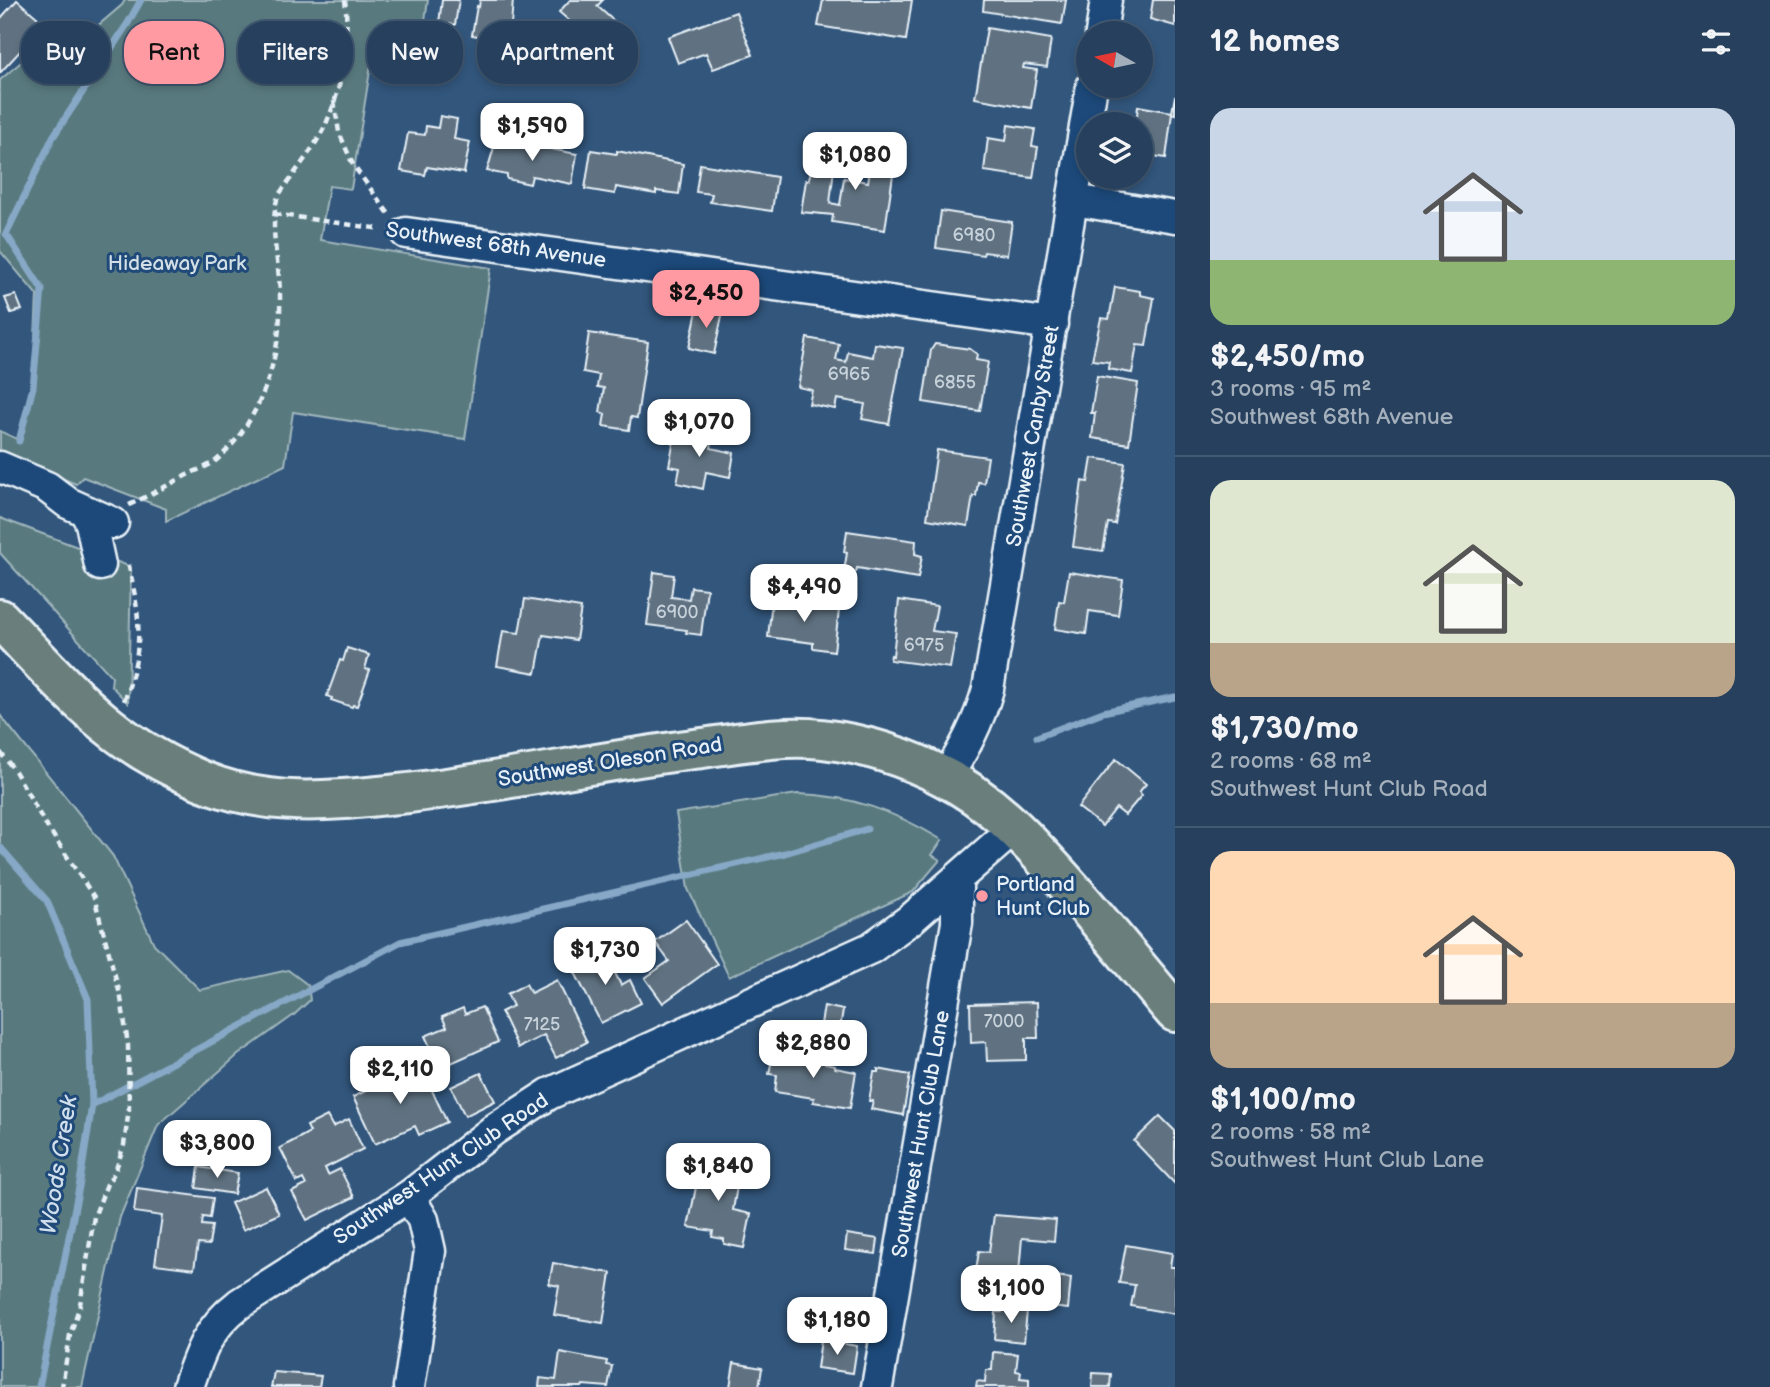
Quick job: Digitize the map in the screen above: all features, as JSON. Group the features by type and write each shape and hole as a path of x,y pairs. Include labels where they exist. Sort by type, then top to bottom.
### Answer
{"main road":[{"name":"Southwest Oleson Road","path":"0,619 68,688 115,730 172,766 204,781 261,797 325,802 420,792 760,740 819,738 863,746 907,760 946,778 1016,827 1088,906 1175,1013"}],"street":[{"path":"1103,21 1106,0"},
{"name":"Southwest Canby Street","path":"946,778 970,740 981,716 988,689 1090,98"},
{"path":"1074,200 1175,217"},
{"name":"Southwest 68th Avenue","path":"406,233 1052,324"},
{"path":"0,467 47,487 68,503 113,523"},
{"path":"85,511 91,523 100,565"},
{"path":"957,880 1016,827"},
{"name":"Southwest Hunt Club Road","path":"188,1387 205,1342 225,1315 409,1196 495,1129 550,1094 862,953 911,919 957,880"},
{"name":"Southwest Hunt Club Lane","path":"877,1387 957,923 957,880"},
{"path":"409,1196 423,1220 430,1251 410,1387"}],"path":[{"path":"123,704 132,679 139,643 137,600 126,556 113,523 117,511 218,460 248,425 259,403 278,331 280,297 274,214 278,196 323,129 334,101 340,80 345,41 345,0"},
{"path":"334,101 339,132 353,165 406,233"},
{"name":"Southwest 68th Avenue","path":"274,214 406,233"},
{"path":"0,752 15,771 43,820 94,897 121,998 129,1068 129,1104 124,1145 116,1172 107,1184 94,1217 80,1305 71,1335 62,1387"}],"green space":[{"name":"Hideaway Park","path":"125,0 428,0 425,21 367,21 368,84 351,189 329,186 320,240 491,268 465,439 293,412 285,465 166,521 166,509 83,477 76,484 0,457 0,431 19,440 33,380 37,295 0,251 0,80 21,62 21,84 110,84 110,21 103,21"},
{"path":"0,518 131,567 128,703 111,686 112,677 0,553"},
{"path":"0,715 113,856 154,944 200,990 288,970 308,985 310,1000 294,1015 238,1055 158,1125 120,1217 82,1387 0,1387"},
{"path":"797,794 836,798 890,813 942,840 932,855 940,860 913,892 729,977 688,889 676,813"}],"building":[{"path":"17,0 42,21 21,21 21,50 0,73 0,19"},
{"path":"442,0 459,0 456,21 439,21"},
{"path":"480,0 513,0 511,21 477,21 477,36 472,35 477,6 479,7"},
{"path":"570,0 603,0 597,6 614,21 569,21 559,12"},
{"path":"823,0 912,0 906,40 818,26"},
{"path":"984,0 1066,0 1062,24 983,11"},
{"path":"1153,0 1175,0 1175,26 1150,19"},
{"path":"736,12 753,55 713,69 706,53 678,63 668,37"},
{"path":"987,28 1051,39 1047,67 1024,64 1023,68 1037,70 1031,108 975,98"},
{"path":"1175,96 1175,114 1172,113 1166,158 1153,156 1153,112 1137,112 1138,106 1172,112"},
{"path":"440,116 457,119 454,139 470,142 464,173 427,167 425,175 401,171 408,133 425,135 426,126 438,128"},
{"path":"1008,125 1035,129 1032,146 1038,147 1033,178 984,171 988,138 1006,141"},
{"path":"514,142 577,154 572,184 532,176 530,184 487,171 495,144 512,147"},
{"path":"875,143 897,147 885,230 832,222 833,215 801,212 806,180 809,180 812,164 834,168 830,203 840,205 844,178 868,182 870,171 867,171"},
{"path":"591,150 617,154 617,151 683,164 679,194 656,191 656,194 616,187 615,194 585,189"},
{"path":"700,164 777,177 772,211 710,202 712,194 696,192"},
{"path":"941,211 1012,222 1007,255 984,252 983,255 936,248"},
{"path":"1115,287 1140,291 1140,295 1154,298 1146,346 1137,345 1132,373 1108,369 1109,362 1092,360 1101,318 1109,319"},
{"path":"16,295 22,310 11,313 5,298"},
{"path":"698,306 723,311 714,354 689,348"},
{"path":"589,333 648,342 637,418 631,417 629,430 603,426 605,414 600,412 604,388 597,387 599,375 583,372"},
{"path":"807,338 839,344 836,360 846,362 848,352 873,357 875,344 903,348 889,424 862,419 865,404 837,399 835,409 809,404 812,390 798,387"},
{"path":"935,344 970,349 977,354 976,360 988,362 980,411 923,402 931,350"},
{"path":"1097,376 1138,383 1129,444 1092,438 1095,413 1091,413"},
{"path":"688,429 713,433 711,448 734,453 730,477 706,472 703,489 677,483 680,468 669,466 674,440 685,442"},
{"path":"937,450 988,457 984,483 978,482 976,496 973,496 968,526 927,519"},
{"path":"1092,458 1125,463 1115,524 1108,523 1103,551 1073,547 1082,481 1088,482"},
{"path":"847,531 916,541 915,554 922,556 918,578 857,568 856,572 844,571"},
{"path":"654,572 674,575 671,597 689,599 691,587 707,589 701,635 686,633 687,630 647,625"},
{"path":"1069,572 1123,580 1118,615 1089,611 1086,634 1055,629 1059,601 1064,602"},
{"path":"525,599 581,608 576,640 543,635 536,673 497,666 503,631 519,633"},
{"path":"899,600 937,606 932,631 956,634 950,668 890,660 891,655 893,656"},
{"path":"772,601 839,610 834,651 813,648 813,643 768,637"},
{"path":"347,648 369,655 365,669 370,670 357,706 352,707 327,696"},
{"path":"1116,759 1146,784 1139,792 1142,795 1125,815 1116,808 1102,826 1078,807"},
{"path":"686,920 717,964 663,1003 645,978 669,961 655,942"},
{"path":"603,949 621,985 630,980 641,1003 601,1023 571,965"},
{"path":"557,980 587,1042 556,1058 544,1035 518,1048 501,1012 513,1006 507,994 526,984 531,993"},
{"path":"1037,1002 1038,1038 1026,1038 1026,1060 987,1061 986,1042 971,1043 970,1004"},
{"path":"824,1006 843,1010 839,1034 820,1030"},
{"path":"482,1007 498,1042 440,1068 425,1036 447,1027 442,1017 463,1008 465,1014"},
{"path":"773,1054 825,1062 835,1068 856,1072 850,1108 813,1102 814,1098 775,1092 777,1075 769,1074"},
{"path":"420,1065 447,1122 419,1135 415,1126 375,1144 353,1097"},
{"path":"878,1069 910,1075 903,1115 871,1109 873,1101 869,1101 874,1072 878,1072"},
{"path":"481,1073 495,1101 465,1116 451,1087"},
{"path":"327,1116 333,1127 349,1119 363,1149 325,1168 328,1175 340,1169 354,1197 307,1220 292,1192 306,1185 303,1179 297,1182 280,1148 310,1132 307,1126"},
{"path":"1160,1116 1175,1131 1175,1184 1134,1141"},
{"path":"692,1161 740,1169 733,1210 751,1214 744,1248 724,1244 724,1239 712,1237 713,1231 688,1227 697,1182 688,1181"},
{"path":"199,1167 238,1173 234,1194 196,1188"},
{"path":"266,1187 279,1214 243,1230 231,1203"},
{"path":"137,1188 213,1198 210,1218 203,1217 202,1225 212,1226 209,1245 198,1244 194,1269 155,1264 162,1216 134,1212"},
{"path":"994,1215 1056,1220 1054,1241 1022,1238 1019,1272 1071,1278 1068,1309 984,1300 988,1271 976,1270 979,1251 989,1252"},
{"path":"847,1234 878,1239 876,1254 845,1250"},
{"path":"1126,1245 1172,1253 1170,1267 1175,1267 1175,1314 1131,1306 1135,1285 1119,1283"},
{"path":"553,1263 611,1273 603,1323 554,1315 559,1286 549,1284"},
{"path":"1002,1308 1027,1311 1024,1342 994,1339 996,1312 1002,1312"},
{"path":"821,1340 857,1346 853,1373 817,1368"},
{"path":"560,1352 607,1361 606,1365 612,1366 608,1387 539,1387 540,1378 556,1380"},
{"path":"993,1352 1018,1354 1016,1371 1021,1372 1020,1378 1029,1379 1029,1387 976,1387 977,1381 985,1382 986,1370 992,1370"},
{"path":"734,1363 762,1368 759,1387 730,1387"},
{"path":"274,1372 321,1376 319,1387 271,1387"},
{"path":"1093,1373 1111,1374 1110,1387 1092,1387"}],"waterway":[{"name":"Woods Creek","path":"19,441 33,387 42,289 6,234 53,137 141,0"},
{"path":"1037,737 1103,712 1175,697"},
{"path":"92,1105 400,942 785,853 867,829"},
{"name":"Woods Creek","path":"0,847 47,901 88,999 92,1105 80,1182 39,1387"}],"place":[{"name":"Portland Hunt Club","path":"982,896"}]}
